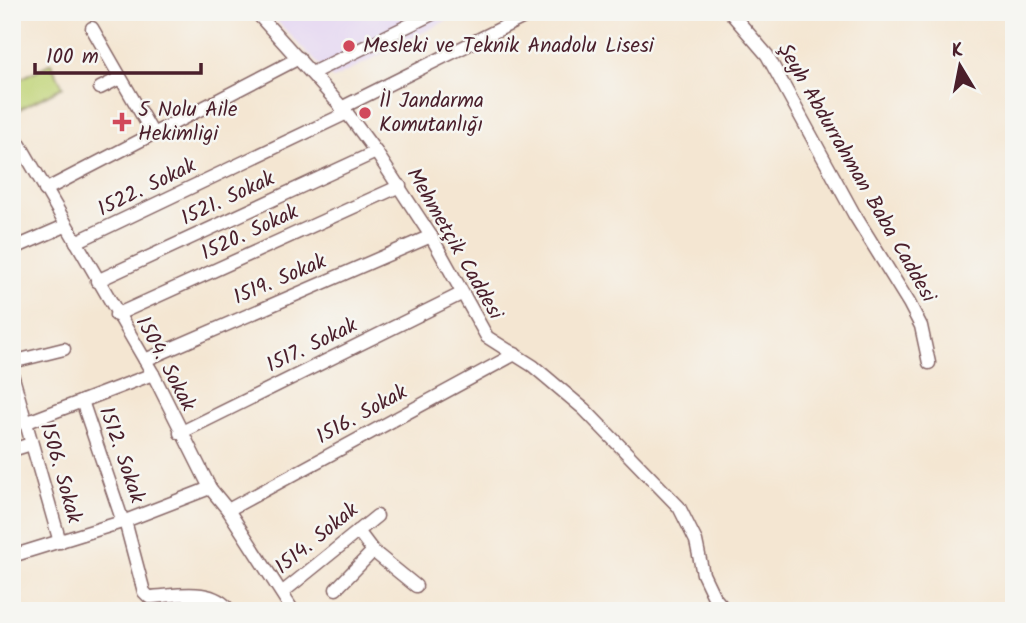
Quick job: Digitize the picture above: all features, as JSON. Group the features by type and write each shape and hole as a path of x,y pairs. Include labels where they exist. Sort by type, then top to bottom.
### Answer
{"street":[{"name":"Mehmetçik Caddesi","path":"256,12 344,110 376,152 431,236 487,337 515,354 584,409 679,507 696,541 703,574 714,597 726,611"},
{"path":"312,73 436,12"},
{"name":"1522. Sokak","path":"76,242 344,110 534,12"},
{"name":"Şeyh Abdurrahman Baba Caddesi","path":"730,12 767,55 854,214 909,303 921,326 929,363"},
{"path":"92,29 153,134"},
{"path":"45,190 299,58"},
{"path":"100,88 120,78"},
{"name":"1504. Sokak","path":"12,131 116,315 153,374 180,433 210,488 283,592 287,610"},
{"name":"1521. Sokak","path":"97,281 376,152"},
{"name":"1520. Sokak","path":"116,315 400,186"},
{"path":"12,249 65,226"},
{"name":"1519. Sokak","path":"145,360 431,236"},
{"name":"1517. Sokak","path":"180,433 461,294"},
{"path":"12,362 64,349"},
{"name":"1516. Sokak","path":"228,510 515,354"},
{"name":"1506. Sokak","path":"12,374 20,416 60,542"},
{"path":"20,416 82,401 153,374"},
{"name":"1512. Sokak","path":"82,401 124,522 144,592 149,597 211,595 225,603 230,611"},
{"path":"12,450 31,444"},
{"path":"12,556 124,522 210,488"},
{"name":"1514. Sokak","path":"283,592 377,516"},
{"path":"358,531 373,551 416,586"},
{"path":"336,589 373,551"}],"shaded area":[{"name":"Mesleki ve Teknik Anadolu Lisesi","path":"268,12 463,12 333,79"}],"green space":[{"path":"51,63 63,87 12,113 12,83"}],"place":[{"name":"Mesleki ve Teknik Anadolu Lisesi","path":"349,46"},
{"name":"İl Jandarma Komutanlığı","path":"365,113"},
{"name":"5 Nolu Aile Hekimligi","path":"122,122"}]}
